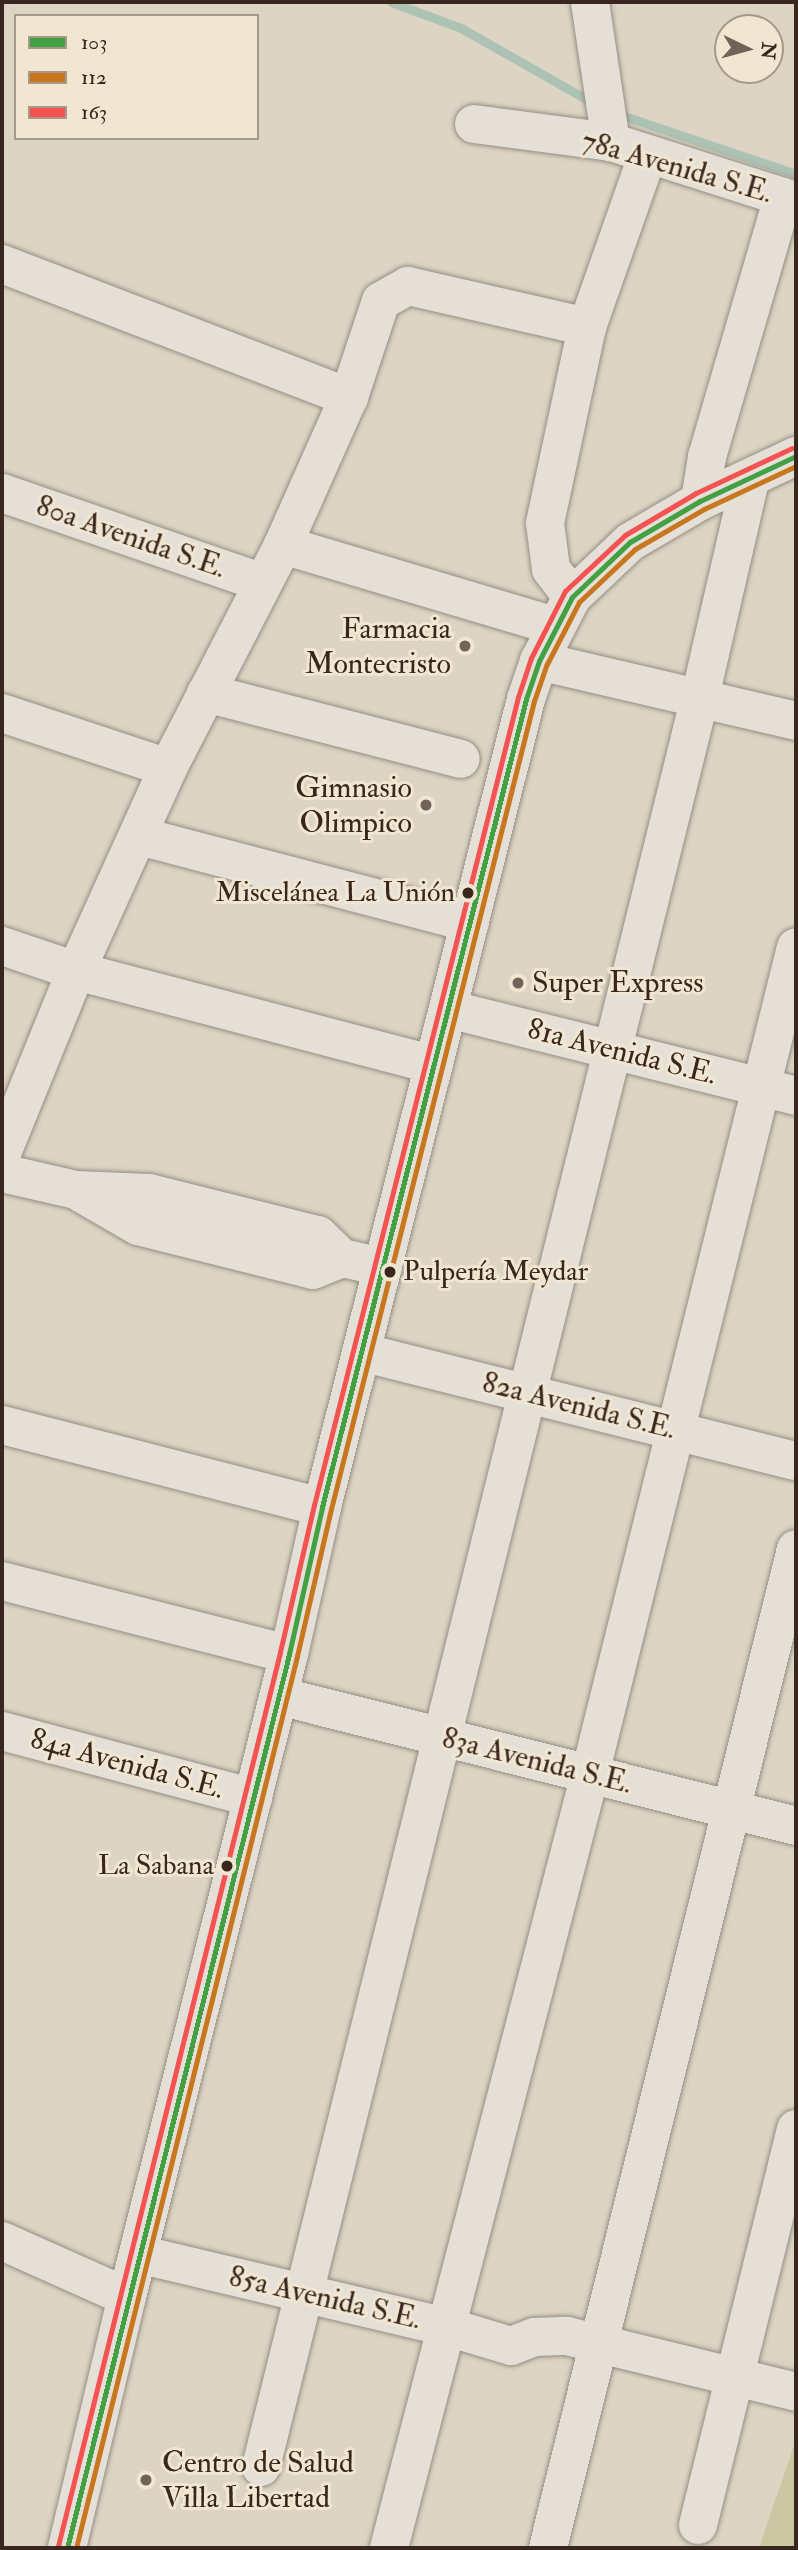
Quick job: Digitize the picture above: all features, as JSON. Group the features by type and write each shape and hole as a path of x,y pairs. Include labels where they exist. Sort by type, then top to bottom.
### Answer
{"street":[{"path":"590,2 611,142"},
{"name":"78a Avenida S.E.","path":"474,124 611,142 790,199"},
{"path":"563,612 551,569 545,523 587,327 648,154"},
{"path":"700,501 707,457 790,199"},
{"path":"2,264 349,397"},
{"path":"2,1153 76,971 168,768 261,582 283,545 349,397 381,301 408,286 587,327"},
{"path":"67,2548 127,2298 279,1696 361,1352 539,661 563,612 630,542 700,501 750,480 796,456"},
{"path":"261,2466 701,697 750,480"},
{"name":"80a Avenida S.E.","path":"2,493 261,582"},
{"path":"283,545 563,612"},
{"path":"539,661 796,721"},
{"path":"206,693 461,759"},
{"path":"2,713 168,768"},
{"path":"139,836 470,923"},
{"path":"2,946 76,971 434,1065"},
{"path":"389,2548 676,1431 779,1091 796,947"},
{"name":"81a Avenida S.E.","path":"448,1009 779,1091"},
{"path":"2,1172 76,1190 138,1226 313,1270 342,1258 383,1268"},
{"name":"82a Avenida S.E.","path":"361,1352 796,1461"},
{"path":"2,1425 323,1507"},
{"path":"548,2548 796,1549"},
{"path":"2,1581 289,1654"},
{"name":"83a Avenida S.E.","path":"279,1696 796,1826"},
{"name":"84a Avenida S.E.","path":"2,1731 253,1798"},
{"path":"698,2525 796,2129"},
{"path":"2,2241 127,2298"},
{"name":"85a Avenida S.E.","path":"138,2254 448,2326 511,2346 534,2337 567,2336 599,2343"},
{"path":"599,2343 796,2392"}],"shaded area":[{"path":"795,2442 796,2548 759,2548"}],"waterway":[{"path":"391,2 461,28 593,103"},
{"path":"615,113 796,174"}],"transit line":[{"name":"163","path":"58,2546 314,1505 518,697 531,658 565,591 625,535 696,493 792,448"},
{"name":"103","path":"67,2548 289,1654 322,1507 526,699 539,661 572,597 630,542 700,501 796,456"},
{"name":"112","path":"76,2548 331,1509 534,701 547,664 579,602 635,549 704,509 796,466"}],"place":[{"name":"Farmacia Montecristo","path":"465,646"},
{"name":"Gimnasio Olimpico","path":"426,805"},
{"name":"Miscelánea La Unión","path":"468,893"},
{"name":"Super Express","path":"518,983"},
{"name":"Pulpería Meydar","path":"390,1272"},
{"name":"La Sabana","path":"227,1866"},
{"name":"Centro de Salud Villa Libertad","path":"146,2480"}]}
